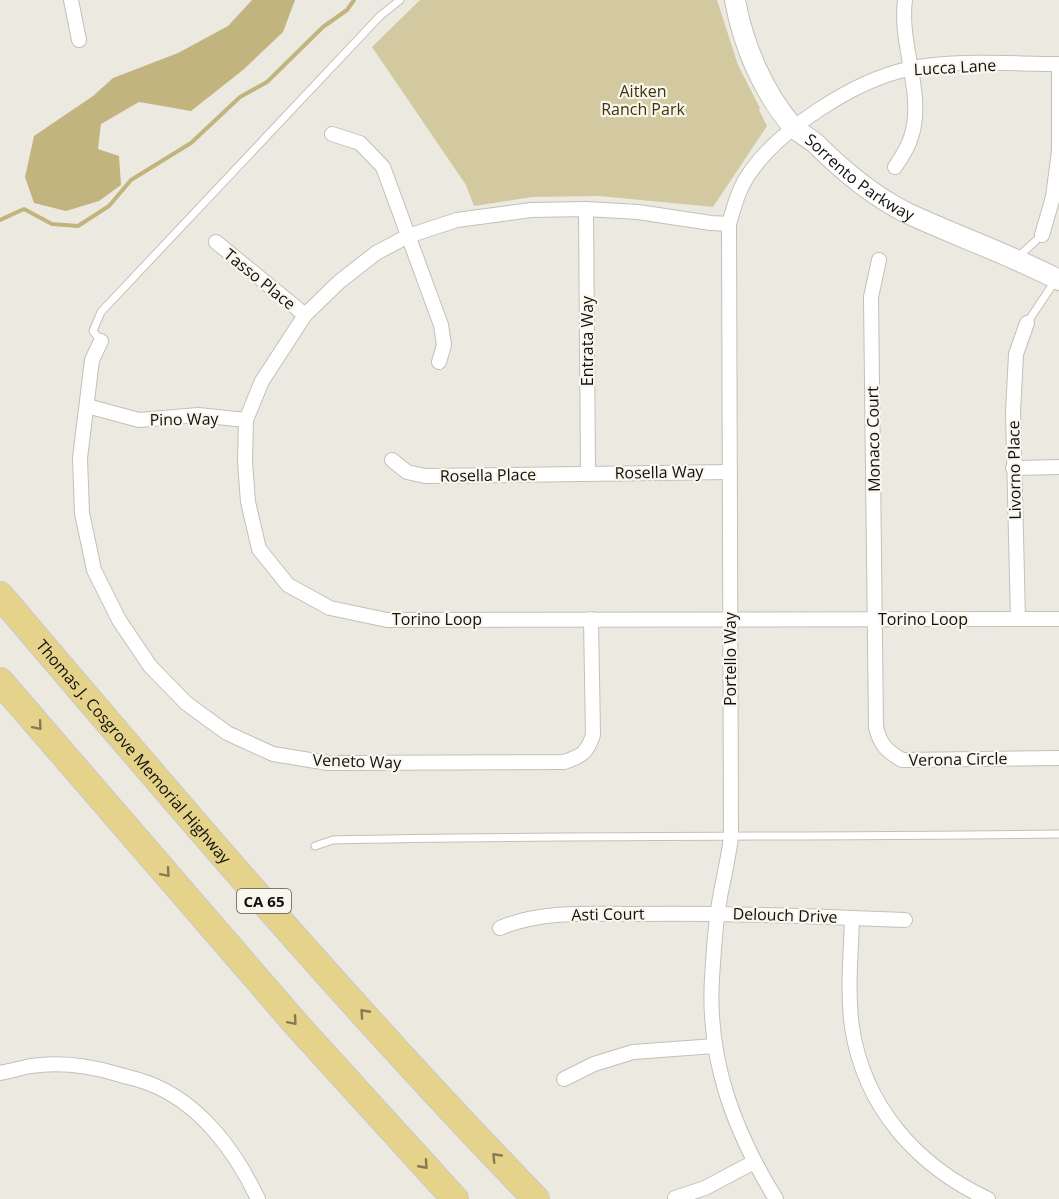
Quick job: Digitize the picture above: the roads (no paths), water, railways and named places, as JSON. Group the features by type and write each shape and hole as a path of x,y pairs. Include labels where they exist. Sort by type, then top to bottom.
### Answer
{"highway":[{"name":"Thomas J. Cosgrove Memorial Highway","path":"0,596 313,956 469,1129 536,1199"},
{"path":"0,681 296,1024 455,1199"}],"street":[{"path":"71,0 79,40"},
{"name":"Sorrento Parkway","path":"735,0 752,58 780,110 795,128 813,141 842,169 884,200 928,222 1058,279"},
{"path":"895,167 913,133 915,113 904,30 905,0"},
{"name":"Lucca Lane","path":"795,128 855,87 882,76 910,69 952,64 1059,65"},
{"path":"1042,235 1053,198 1059,151 1059,65"},
{"name":"Portello Way","path":"776,1199 754,1162 735,1122 727,1097 715,1046 712,980 719,913 731,837 729,224 735,201 747,178 759,161 795,128"},
{"path":"332,134 360,143 383,167 441,324 444,345 439,362"},
{"name":"Torino Loop","path":"729,224 711,224 638,212 586,209 531,210 457,220 408,236 376,253 339,282 305,315 262,381 246,420 245,462 248,502 260,549 288,585 330,608 387,620 1059,619"},
{"name":"Entrata Way","path":"586,209 588,473"},
{"name":"Tasso Place","path":"216,243 305,315"},
{"name":"Monaco Court","path":"875,619 871,297 879,260"},
{"name":"Livorno Place","path":"1018,619 1013,412 1016,354 1027,323"},
{"name":"Veneto Way","path":"102,341 92,360 80,458 82,513 94,570 119,620 150,666 186,703 227,733 273,754 328,763 564,762 588,750 593,735 591,620"},
{"name":"Pino Way","path":"87,406 139,420 198,416 246,420"},
{"name":"Rosella Place","path":"392,460 407,472 425,476 588,473"},
{"path":"1013,468 1059,467"},
{"name":"Rosella Way","path":"588,473 730,471"},
{"name":"Verona Circle","path":"875,619 876,727 879,740 887,751 902,760 1059,758"},
{"name":"Delouch Drive","path":"719,913 905,920"},
{"name":"Asti Court","path":"500,928 513,922 550,916 719,913"},
{"name":"Delouch Drive","path":"852,918 850,1010 856,1046 868,1083 888,1118 919,1154 952,1180 988,1199"},
{"path":"564,1078 579,1070 624,1054 715,1046"},
{"path":"0,1073 33,1066 72,1065 104,1070 148,1083 178,1098 204,1119 228,1148 258,1199"},
{"path":"675,1198 705,1188 754,1162"}],"lane":[{"path":"102,341 93,331 101,312 380,16 400,0"},
{"path":"1016,259 1042,235"},
{"path":"1027,323 1058,279"},
{"path":"315,846 333,840 463,837 1059,834"}],"waterway":[{"path":"0,220 24,209 52,224 78,226 109,206 131,180 191,143 240,97 267,82 323,27 347,10 354,0"}],"park label":[{"name":"Aitken Ranch Park","path":"643,100"}]}
